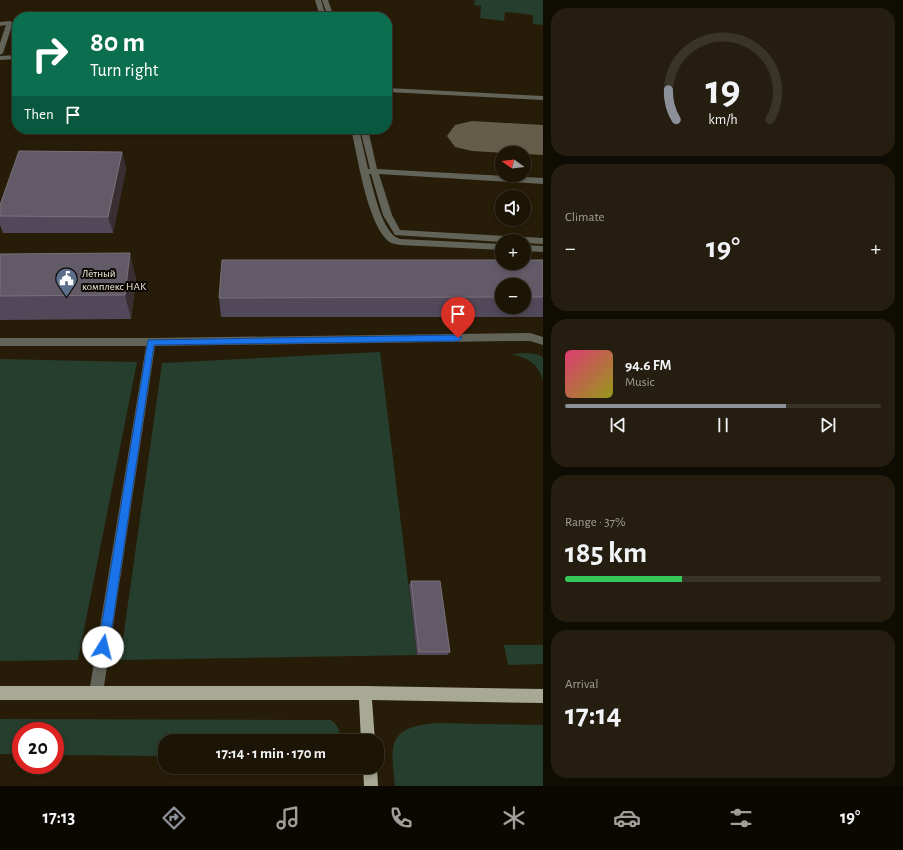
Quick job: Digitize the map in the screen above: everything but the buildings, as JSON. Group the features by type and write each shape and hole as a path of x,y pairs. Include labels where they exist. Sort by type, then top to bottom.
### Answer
{"main road":[{"path":"0,693 365,693 543,696"},
{"path":"365,693 368,734"},
{"path":"370,774 371,786"}],"lane":[{"path":"318,0 322,12"},
{"path":"325,0 329,12"},
{"path":"0,24 10,23 0,53"},
{"path":"0,58 12,57"},
{"path":"392,90 543,98"},
{"path":"356,134 375,208 381,224 387,235 392,240 400,242 495,247"},
{"path":"365,134 390,222 398,233 543,241"},
{"path":"366,174 543,181"},
{"path":"376,174 543,187"},
{"path":"531,248 543,249"},
{"path":"0,342 151,342 519,337 530,337 543,341"},
{"path":"96,693 151,342"}],"green space":[{"path":"475,0 543,0 543,25 533,24 533,15 505,12 504,21 480,18 481,6 474,5"},
{"path":"380,352 417,655 120,660 162,363"},
{"path":"511,354 536,354 543,357 543,381 541,375 532,362"},
{"path":"0,359 137,362 78,660 0,661"},
{"path":"504,645 543,645 543,664 508,665"},
{"path":"0,719 331,720 336,724 340,734 158,734 158,756 64,755 64,722 12,722 12,754 0,754"},
{"path":"435,723 543,725 543,786 395,786 393,749 395,741 400,734 408,729 419,725"}],"taxiway":[{"path":"472,136 543,140"}],"place":[{"name":"Лётный комплекс НАК","path":"67,298"}],"route":[{"path":"103,647 151,342 458,338"}]}
